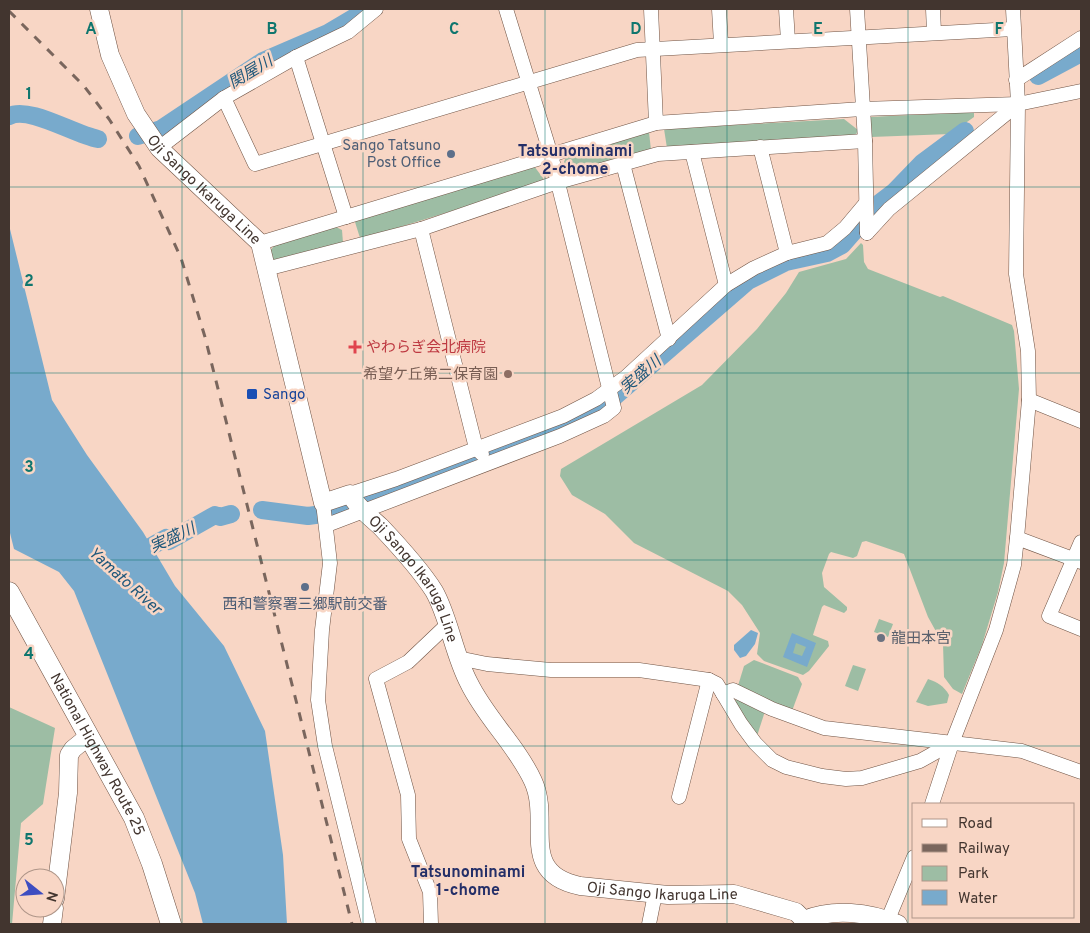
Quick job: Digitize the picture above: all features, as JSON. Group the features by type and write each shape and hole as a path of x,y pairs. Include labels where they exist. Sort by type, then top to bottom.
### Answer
{"highway":[{"name":"National Highway Route 25","path":"9,592 136,823 171,924"}],"main road":[{"name":"Oji Sango Ikaruga Line","path":"101,11 110,55 136,114 153,138 260,243 325,513"},
{"name":"Oji Sango Ikaruga Line","path":"357,503 389,535 434,592 468,682 487,715 526,768 533,781 538,795 541,817 538,838 540,856 545,866 553,875 570,884 654,894 734,894 796,912 800,922 816,915 834,912 867,914 891,923"},
{"path":"325,513 357,503"},
{"path":"59,868 68,793 69,755 72,749 89,736"}],"street":[{"path":"153,138 296,57 348,32 376,9"},
{"path":"506,9 551,155 611,398"},
{"path":"651,9 656,123"},
{"path":"719,9 721,44"},
{"path":"786,9 788,41"},
{"path":"857,9 865,141 867,233 889,209 1018,104"},
{"path":"933,9 934,32"},
{"path":"932,803 952,743 996,630 1014,565 1017,538 1029,400 1028,351 1016,274 1018,104 1013,9"},
{"path":"224,98 255,164 323,146 637,50 1013,29"},
{"path":"1016,80 1081,38"},
{"path":"296,57 346,217"},
{"path":"260,243 656,123 862,109 1018,104 1081,91"},
{"path":"266,269 421,229 558,182 658,154 865,141"},
{"path":"760,148 787,254"},
{"path":"692,152 726,285"},
{"path":"624,164 669,339"},
{"path":"357,503 482,454 560,436 598,419 611,398 726,285 754,268 787,254 826,243 845,228 866,206"},
{"path":"421,229 482,454"},
{"path":"357,503 482,454 563,416 611,398"},
{"path":"1029,400 1081,421"},
{"path":"325,513 330,563 322,630 318,700 325,746 369,924"},
{"path":"1017,538 1077,561"},
{"path":"1081,542 1077,561 1049,616 1081,630"},
{"path":"431,924 430,892 409,838 408,795 376,679 408,662 447,625"},
{"path":"458,658 487,664 551,670 639,670 709,680 717,684 741,724 772,760 786,767 822,776 846,779 869,776 920,761 952,743"},
{"path":"679,797 709,680"},
{"path":"723,694 733,690 772,709 824,728 1022,751 1081,772"},
{"path":"891,923 912,863"},
{"path":"649,924 654,894"}],"green space":[{"path":"974,112 974,117 950,134 871,137 869,117"},
{"path":"844,119 858,130 855,137 667,148 664,129"},
{"path":"649,132 651,150 567,174 564,162 566,157"},
{"path":"534,166 546,182 360,238 355,222 358,219"},
{"path":"334,226 342,230 343,243 271,266 269,252 274,246"},
{"path":"861,243 863,245 864,262 868,269 940,297 943,296 1012,325 1014,331 1019,389 1004,563 998,592 982,645 962,694 953,689 944,677 943,644 928,617 904,554 866,541 862,542 857,556 853,558 831,552 829,554 822,573 824,587 847,607 847,610 844,613 824,605 822,607 813,635 828,641 829,646 809,671 803,675 764,661 757,654 760,633 742,605 728,591 634,543 605,514 572,495 560,476 561,469 702,385 757,329 786,293 799,272 846,259"},
{"path":"879,619 893,624 888,637 874,632"},
{"path":"754,660 798,677 802,684 792,711 737,689 744,666"},
{"path":"853,665 866,669 858,691 845,686"},
{"path":"928,679 945,689 949,695 947,703 928,706 916,702"},
{"path":"737,695 765,711 757,736 735,702"},
{"path":"9,707 55,728 43,804 21,823 17,868 15,868 12,924 9,924"}],"water":[{"name":"Yamato River","path":"9,225 52,400 87,455 143,532 175,586 224,646 265,731 283,855 287,924 203,924 195,893 74,591 59,572 14,549 9,529"},
{"path":"751,630 758,633 755,644 746,656 740,658 734,650 734,645"},
{"path":"792,633 816,643 807,667 783,657","holes":["796,643 806,647 802,656 793,653"]}],"waterway":[{"name":"関屋川","path":"138,136 161,129 263,61 328,33 355,17 363,9"},
{"name":"実盛川","path":"1038,76 1081,53"},
{"name":"関屋川","path":"9,116 18,114 40,118 98,139"},
{"name":"実盛川","path":"262,510 308,516 337,512 535,436 605,405 748,281 786,262 827,253 842,245 877,205 894,192 922,163 965,131"},
{"name":"実盛川","path":"131,561 166,538 169,541 215,515 220,517 231,514"}],"railway":[{"path":"9,11 84,86 109,119 139,166 181,258 205,337 352,924"}],"place":[{"name":"Sango Tatsuno Post Office","path":"451,154"},
{"name":"やわらぎ会北病院","path":"355,347"},
{"name":"希望ケ丘第二保育園","path":"508,374"},
{"name":"Sango","path":"252,394"},
{"name":"西和警察署三郷駅前交番","path":"305,587"},
{"name":"龍田本宮","path":"881,638"}],"district":[{"name":"Tatsunominami 2-chome","path":"575,159"},
{"name":"Tatsunominami 1-chome","path":"468,880"}]}
